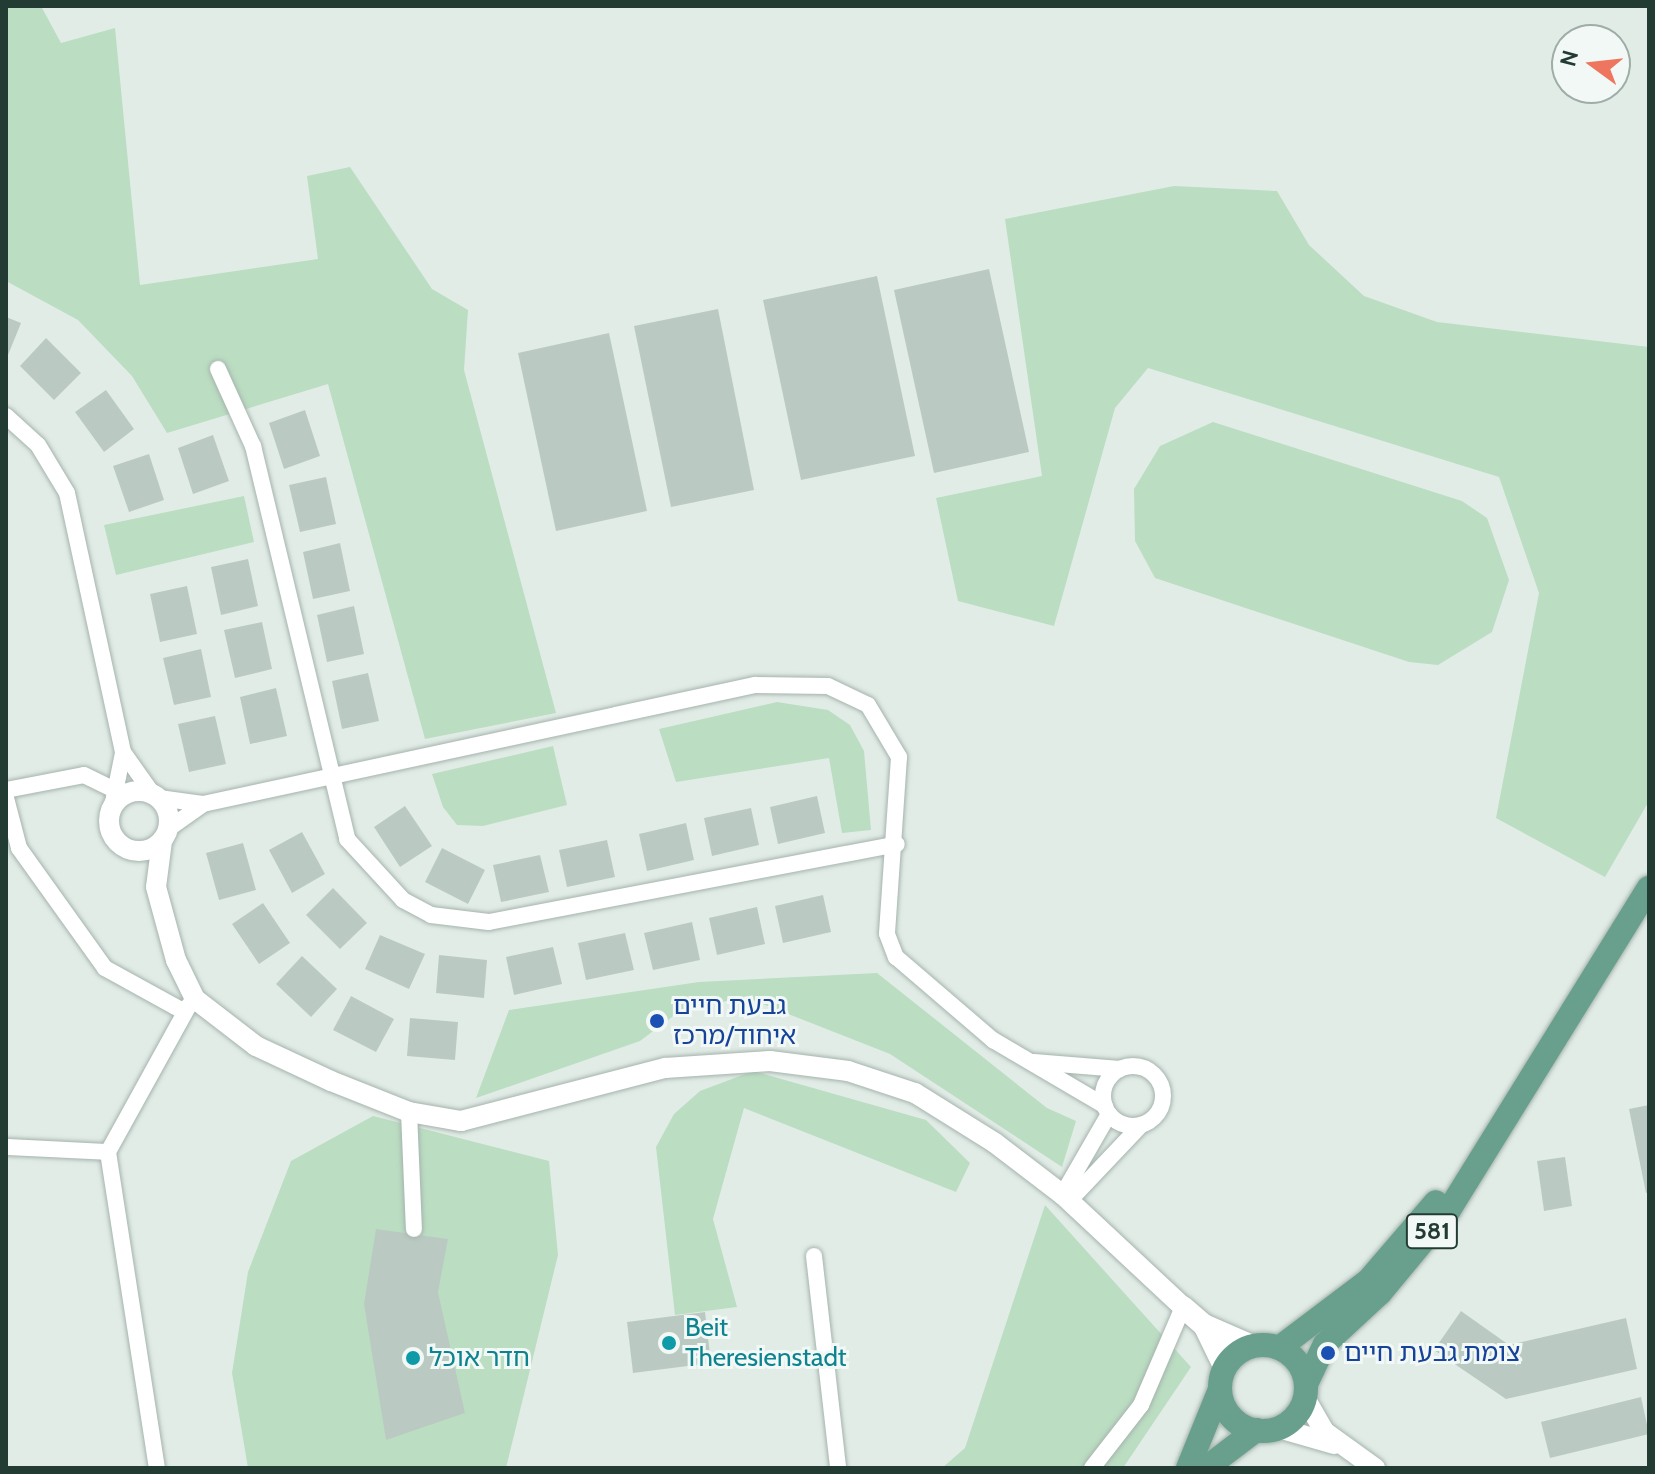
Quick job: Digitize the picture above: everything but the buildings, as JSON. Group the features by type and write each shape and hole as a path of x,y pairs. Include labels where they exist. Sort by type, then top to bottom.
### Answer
{"main road":[{"name":"581","path":"1206,1468 1267,1429 1306,1391 1325,1344 1380,1293 1449,1210 1649,888"},
{"name":"581","path":"1279,1348 1368,1281 1475,1155 1541,1063"},
{"path":"1183,1307 1204,1325 1252,1346 1279,1348 1300,1365 1306,1391"},
{"path":"1204,1325 1223,1378 1231,1416 1267,1429"},
{"path":"1188,1468 1223,1378 1252,1346"}],"street":[{"path":"218,369 253,446 329,777 361,861 403,900 457,921 550,913 897,844"},
{"path":"6,416 38,445 67,493 123,752 109,827 156,887 189,1005 108,1152 157,1468"},
{"path":"114,799 134,791 203,804 755,685 816,684 868,705 892,737 901,779 887,934 896,957 942,1003 1107,1110 1141,1125"},
{"path":"123,752 156,796 165,835 156,887"},
{"path":"6,790 68,775 94,777 114,799"},
{"path":"6,798 19,848 105,968 189,1005 256,1046 409,1112 481,1119 665,1068 814,1064 915,1093 1066,1198 1183,1307 1141,1405 1092,1468"},
{"path":"127,849 146,851 203,804"},
{"path":"1032,1062 1120,1069 1144,1067 1163,1089 1157,1115 1141,1125 1066,1198"},
{"path":"1066,1198 1107,1110 1104,1088 1120,1069"},
{"path":"409,1112 414,1229"},
{"path":"6,1147 108,1152"},
{"path":"814,1256 838,1468"},
{"path":"1306,1391 1342,1447"},
{"path":"1267,1429 1342,1447 1375,1468"}],"green space":[{"path":"6,6 41,6 61,43 115,28 140,285 318,259 307,176 350,167 432,289 468,310 464,370 556,713 425,739 328,384 167,433 132,376 78,320 6,281"},
{"path":"1174,186 1277,191 1309,245 1364,296 1437,322 1649,347 1649,801 1605,877 1496,818 1539,593 1499,477 1148,368 1115,408 1054,626 958,601 936,498 1042,476 1005,219"},
{"path":"1213,422 1462,501 1487,518 1509,580 1492,632 1438,665 1409,662 1155,578 1135,541 1134,489 1160,446"},
{"path":"244,496 254,542 116,575 104,525"},
{"path":"777,702 828,710 850,725 864,751 871,830 842,833 829,758 676,782 659,729"},
{"path":"553,746 567,805 483,826 457,825 443,807 432,774"},
{"path":"877,973 1047,1108 1076,1121 1062,1167 890,1054 745,997 680,1011 640,1041 476,1098 509,1010 699,982"},
{"path":"753,1071 926,1120 970,1163 956,1192 744,1108 713,1219 737,1307 675,1315 656,1147 674,1114 700,1091"},
{"path":"373,1116 549,1161 558,1255 506,1468 248,1468 232,1373 248,1272 291,1161"},
{"path":"1045,1205 1191,1367 1123,1468 942,1468 965,1448"}],"place":[{"name":"גבעת חיים איחוד/מרכז","path":"657,1021"},
{"name":"Beit Theresienstadt","path":"669,1343"},
{"name":"צומת גבעת חיים","path":"1328,1353"},
{"name":"חדר אוכל","path":"413,1358"}]}
